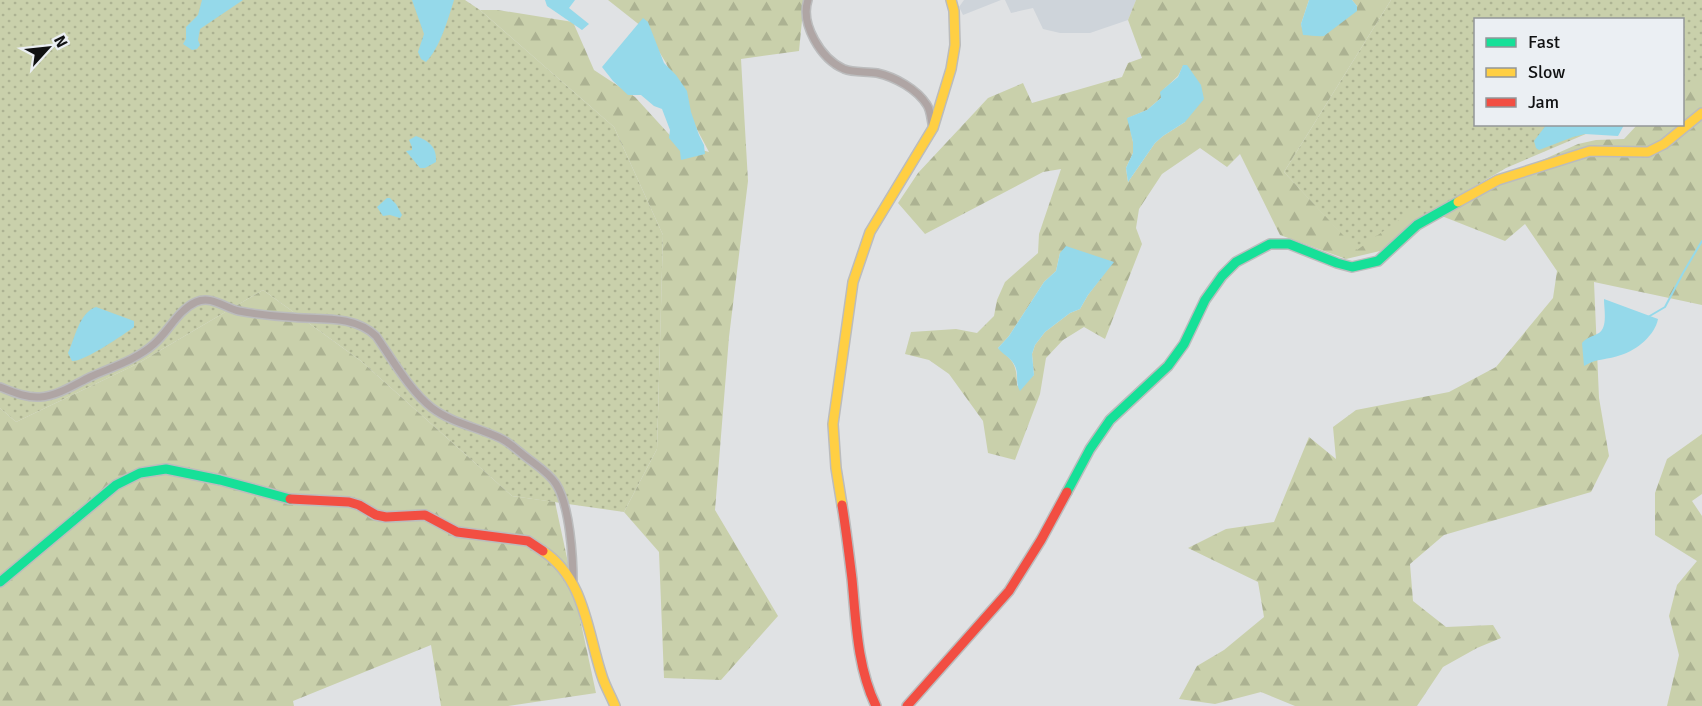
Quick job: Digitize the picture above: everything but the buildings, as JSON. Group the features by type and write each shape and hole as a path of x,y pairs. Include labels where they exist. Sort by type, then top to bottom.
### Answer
{"street":[{"path":"808,0 806,21 817,42 830,59 843,69 876,73 905,85 928,107 933,128"},
{"path":"876,706 869,692 863,670 856,625 849,551 836,468 833,424 853,282 870,232 933,128 951,69 954,11 951,0"},
{"path":"907,706 1009,591 1041,540 1090,449 1110,420 1132,397 1168,366 1184,344 1205,300 1222,276 1236,262 1270,244 1290,244 1352,267 1377,261 1417,225 1498,180 1590,151 1648,152 1664,144 1699,115"},
{"path":"0,387 29,397 52,395 148,350 186,307 206,299 237,310 289,318 345,321 360,325 369,329 376,336 410,383 433,408 455,421 502,439 541,468 556,483 565,501 573,562 573,583"},
{"path":"0,582 116,485 140,473 166,469 220,480 293,500 349,502 375,515 386,517 425,515 457,532 528,541 549,555 573,583 580,598 602,677 615,706"}],"shaded area":[{"path":"964,0 1001,0 963,15 959,7"},
{"path":"1005,0 1136,0 1128,20 1090,33 1060,33 1043,29 1033,8 1011,13"}],"green space":[{"path":"0,0 465,0 480,10 614,127 663,235 657,449 624,512 512,496 361,361 263,290 137,364 16,422 0,408"},
{"path":"608,0 804,0 799,51 741,59 748,181 729,337 715,510 778,616 721,680 664,678 659,552 624,512 657,449 663,235 614,127 480,10 498,10 573,22 594,70 635,97 677,143 709,152 666,63 646,30"},
{"path":"1136,0 1309,0 1301,24 1304,35 1314,35 1357,6 1352,0 1391,0 1284,172 1357,250 1417,207 1424,216 1380,251 1346,259 1280,235 1240,154 1227,167 1200,148 1162,174 1139,209 1136,228 1142,244 1105,339 1084,327 1063,340 1046,358 1040,394 1015,460 988,453 983,421 949,374 929,360 905,354 911,332 956,329 977,333 994,316 997,300 1005,282 1038,253 1039,234 1061,169 1043,172 925,234 898,203 918,173 988,98 1023,83 1032,103 1122,77 1128,63 1142,58 1128,20","holes":["1183,66 1185,122 1155,143 1128,182 1126,168 1133,153 1128,118 1147,110 1161,98 1161,92 1178,76","1060,253 1113,262 1080,309 1070,313 1045,332 1035,345 1032,354 1034,375 1017,386 1014,364 998,348 1009,336 1044,282 1056,271"]},
{"path":"1391,0 1702,0 1702,84 1684,92 1684,18 1474,18 1474,126 1605,126 1506,168 1424,216 1357,251 1284,172"},
{"path":"1702,76 1702,305 1594,282 1599,398 1609,456 1591,492 1444,535 1410,564 1413,601 1446,627 1493,625 1501,638 1443,667 1417,706 1295,706 1261,692 1215,704 1179,699 1197,666 1224,650 1264,617 1258,582 1188,548 1226,529 1274,522 1309,437 1336,459 1333,427 1356,410 1449,392 1496,367 1553,298 1557,271 1525,224 1505,241 1429,211 1578,144 1596,140 1624,139 1636,126 1684,126 1684,85"},
{"path":"263,290 361,361 512,496 555,502 596,693 508,706 441,706 431,645 293,701 294,706 0,706 0,408 16,422 137,364"},
{"path":"1702,434 1702,494 1692,501 1702,516 1702,706 1667,706 1679,655 1669,616 1677,585 1697,561 1655,535 1655,493 1667,459"}],"water":[{"path":"202,0 243,0 200,29 198,40 200,45 197,49 192,50 183,44 186,39 186,27 198,15"},
{"path":"412,0 454,0 439,41 426,62 421,59 418,52 424,34"},
{"path":"545,0 575,0 569,8 589,24 582,30 547,6"},
{"path":"1309,0 1352,0 1357,6 1357,11 1324,36 1303,35 1301,24"},
{"path":"643,18 648,22 664,63 687,91 691,112 704,145 705,154 681,160 680,151 669,138 670,130 662,109 654,106 641,95 628,95 602,67"},
{"path":"1183,65 1187,65 1201,85 1204,99 1185,122 1155,143 1128,182 1126,168 1133,153 1133,142 1127,118 1147,110 1161,98 1160,92 1178,77"},
{"path":"1545,126 1623,126 1618,136 1585,134 1539,150 1534,141"},
{"path":"416,136 434,148 436,162 425,168 420,168 406,151 412,150 409,140"},
{"path":"387,198 396,204 402,215 400,218 390,215 383,216 377,207"},
{"path":"1066,246 1114,262 1080,309 1070,313 1045,332 1035,345 1032,354 1034,375 1020,391 1015,366 998,348 1009,336 1044,282 1056,271 1060,253"},
{"path":"1604,299 1658,319 1649,336 1633,350 1584,366 1582,343 1599,333 1604,327"},
{"path":"96,307 134,321 134,327 94,353 72,361 68,353 78,327 85,315"}],"waterway":[{"path":"1648,317 1665,307 1702,241"}],"traffic: fast":[{"path":"1067,492 1090,449 1110,420 1168,366 1184,344 1205,300 1222,276 1236,262 1270,244 1289,244 1352,267 1378,261 1417,225 1458,202"},
{"path":"0,582 116,485 140,473 166,469 220,480 290,499"}],"traffic: slow":[{"path":"842,505 836,468 833,424 853,282 870,232 933,128 951,69 955,45 954,11 951,0"},
{"path":"1458,202 1498,180 1590,151 1648,152 1664,144 1702,113"},
{"path":"543,551 568,576 576,591 583,607 603,680 615,706"}],"traffic: jam":[{"path":"907,706 1009,591 1041,540 1067,492"},
{"path":"290,499 349,502 376,515 386,517 425,515 457,532 528,541 543,551"},
{"path":"842,505 858,644 865,676 876,706"}]}
